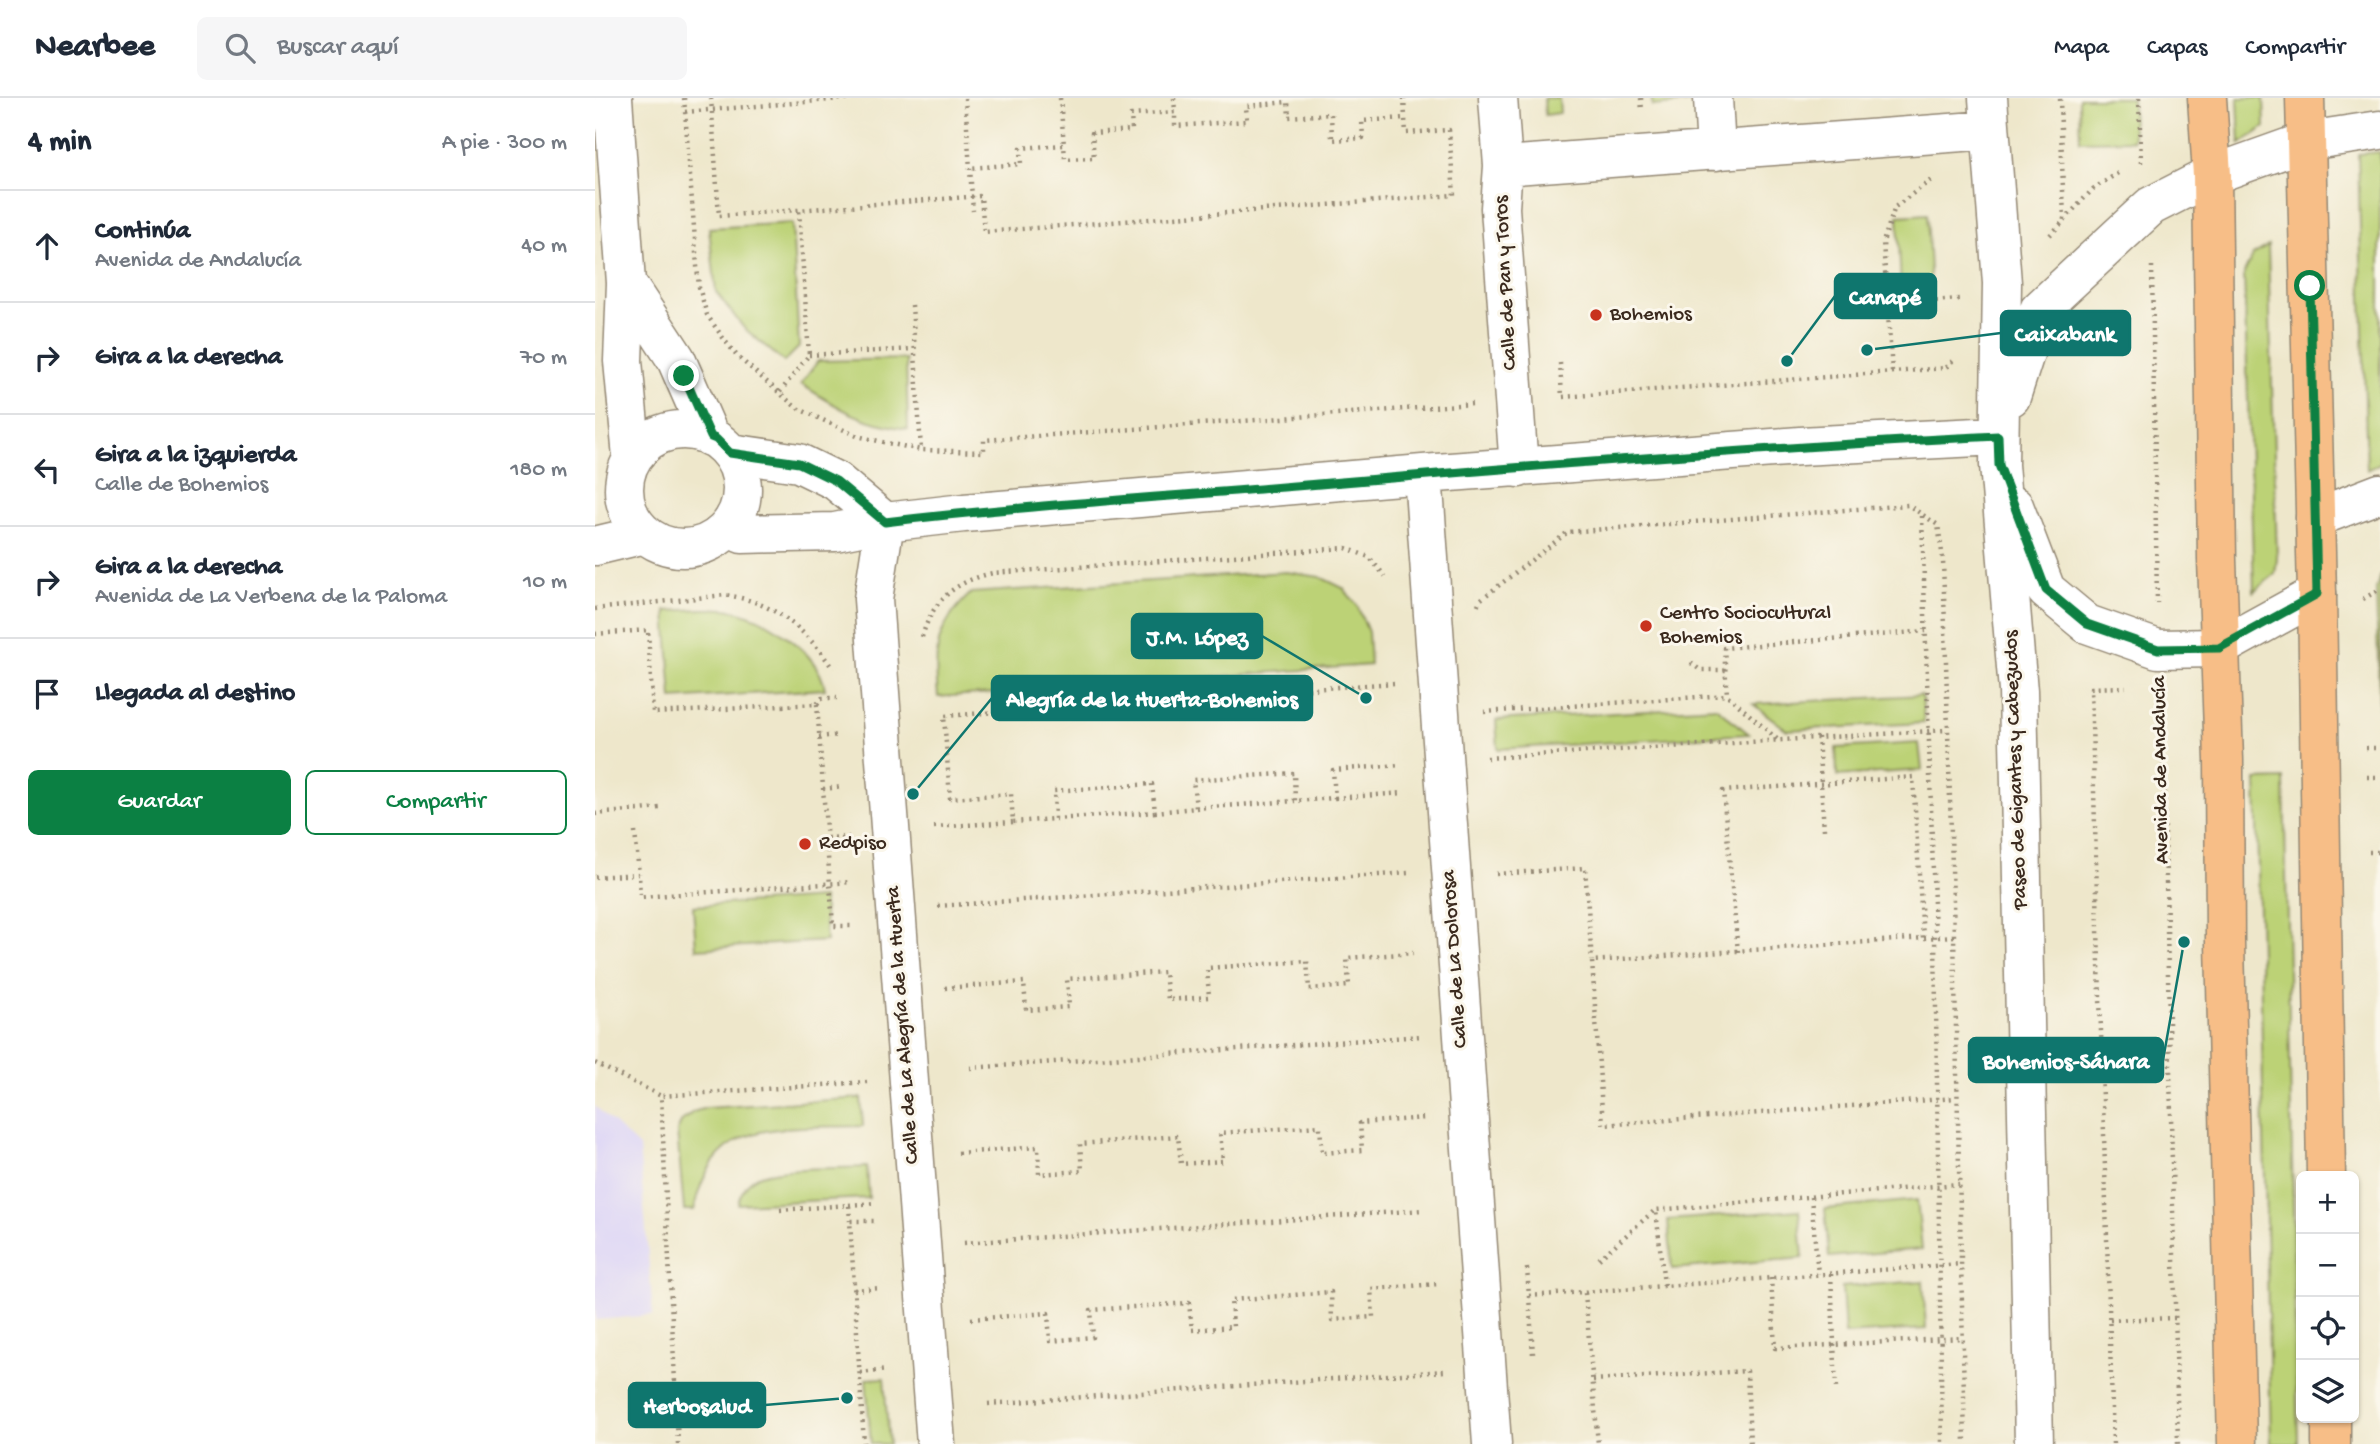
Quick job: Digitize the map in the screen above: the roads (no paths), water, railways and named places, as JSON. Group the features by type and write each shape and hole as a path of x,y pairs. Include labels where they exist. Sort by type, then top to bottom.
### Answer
{"main road":[{"path":"2207,98 2212,175 2219,648 2224,760 2225,943 2237,1444"},
{"path":"2305,98 2317,594 2326,1171"},
{"path":"2331,1423 2331,1444"}],"street":[{"path":"613,98 626,283 617,477 628,512 639,529 655,541 674,547 694,547 713,540 728,527 739,510 742,490 740,471 720,445 676,359 626,283"},
{"name":"Calle de Pan y Toros","path":"1498,98 1503,166 1500,208 1519,468"},
{"path":"1713,98 1716,151"},
{"path":"1503,166 1716,151 1989,114"},
{"name":"Paseo de Gigantes y Cabezudos","path":"1989,114 2002,283 1998,450 2018,691 2034,1444"},
{"path":"2317,594 2219,648 2158,649 2087,624 2046,590 1998,450 2039,310 2151,206 2212,175 2307,141 2380,130"},
{"path":"617,477 645,443 661,433 681,429 699,432 720,445 799,463 836,481 885,522"},
{"path":"728,527 742,534 767,535 835,531 885,522 989,510 1800,446 1998,450"},
{"name":"Calle de La Dolorosa","path":"1423,474 1492,1444"},
{"path":"2315,518 2380,493"},
{"name":"Calle de La Alegría de la Huerta","path":"885,522 873,599 936,1444"},
{"path":"595,546 645,534"}],"place":[{"name":"Bohemios","path":"1596,315"},
{"name":"Caixabank","path":"1867,350"},
{"name":"Canapé","path":"1787,361"},
{"name":"Centro Sociocultural Bohemios","path":"1646,626"},
{"name":"J.M. López","path":"1366,698"},
{"name":"Alegría de la Huerta-Bohemios","path":"913,794"},
{"name":"Redpiso","path":"805,844"},
{"name":"Bohemios-Sáhara","path":"2184,942"},
{"name":"Herbosalud","path":"847,1398"}]}
